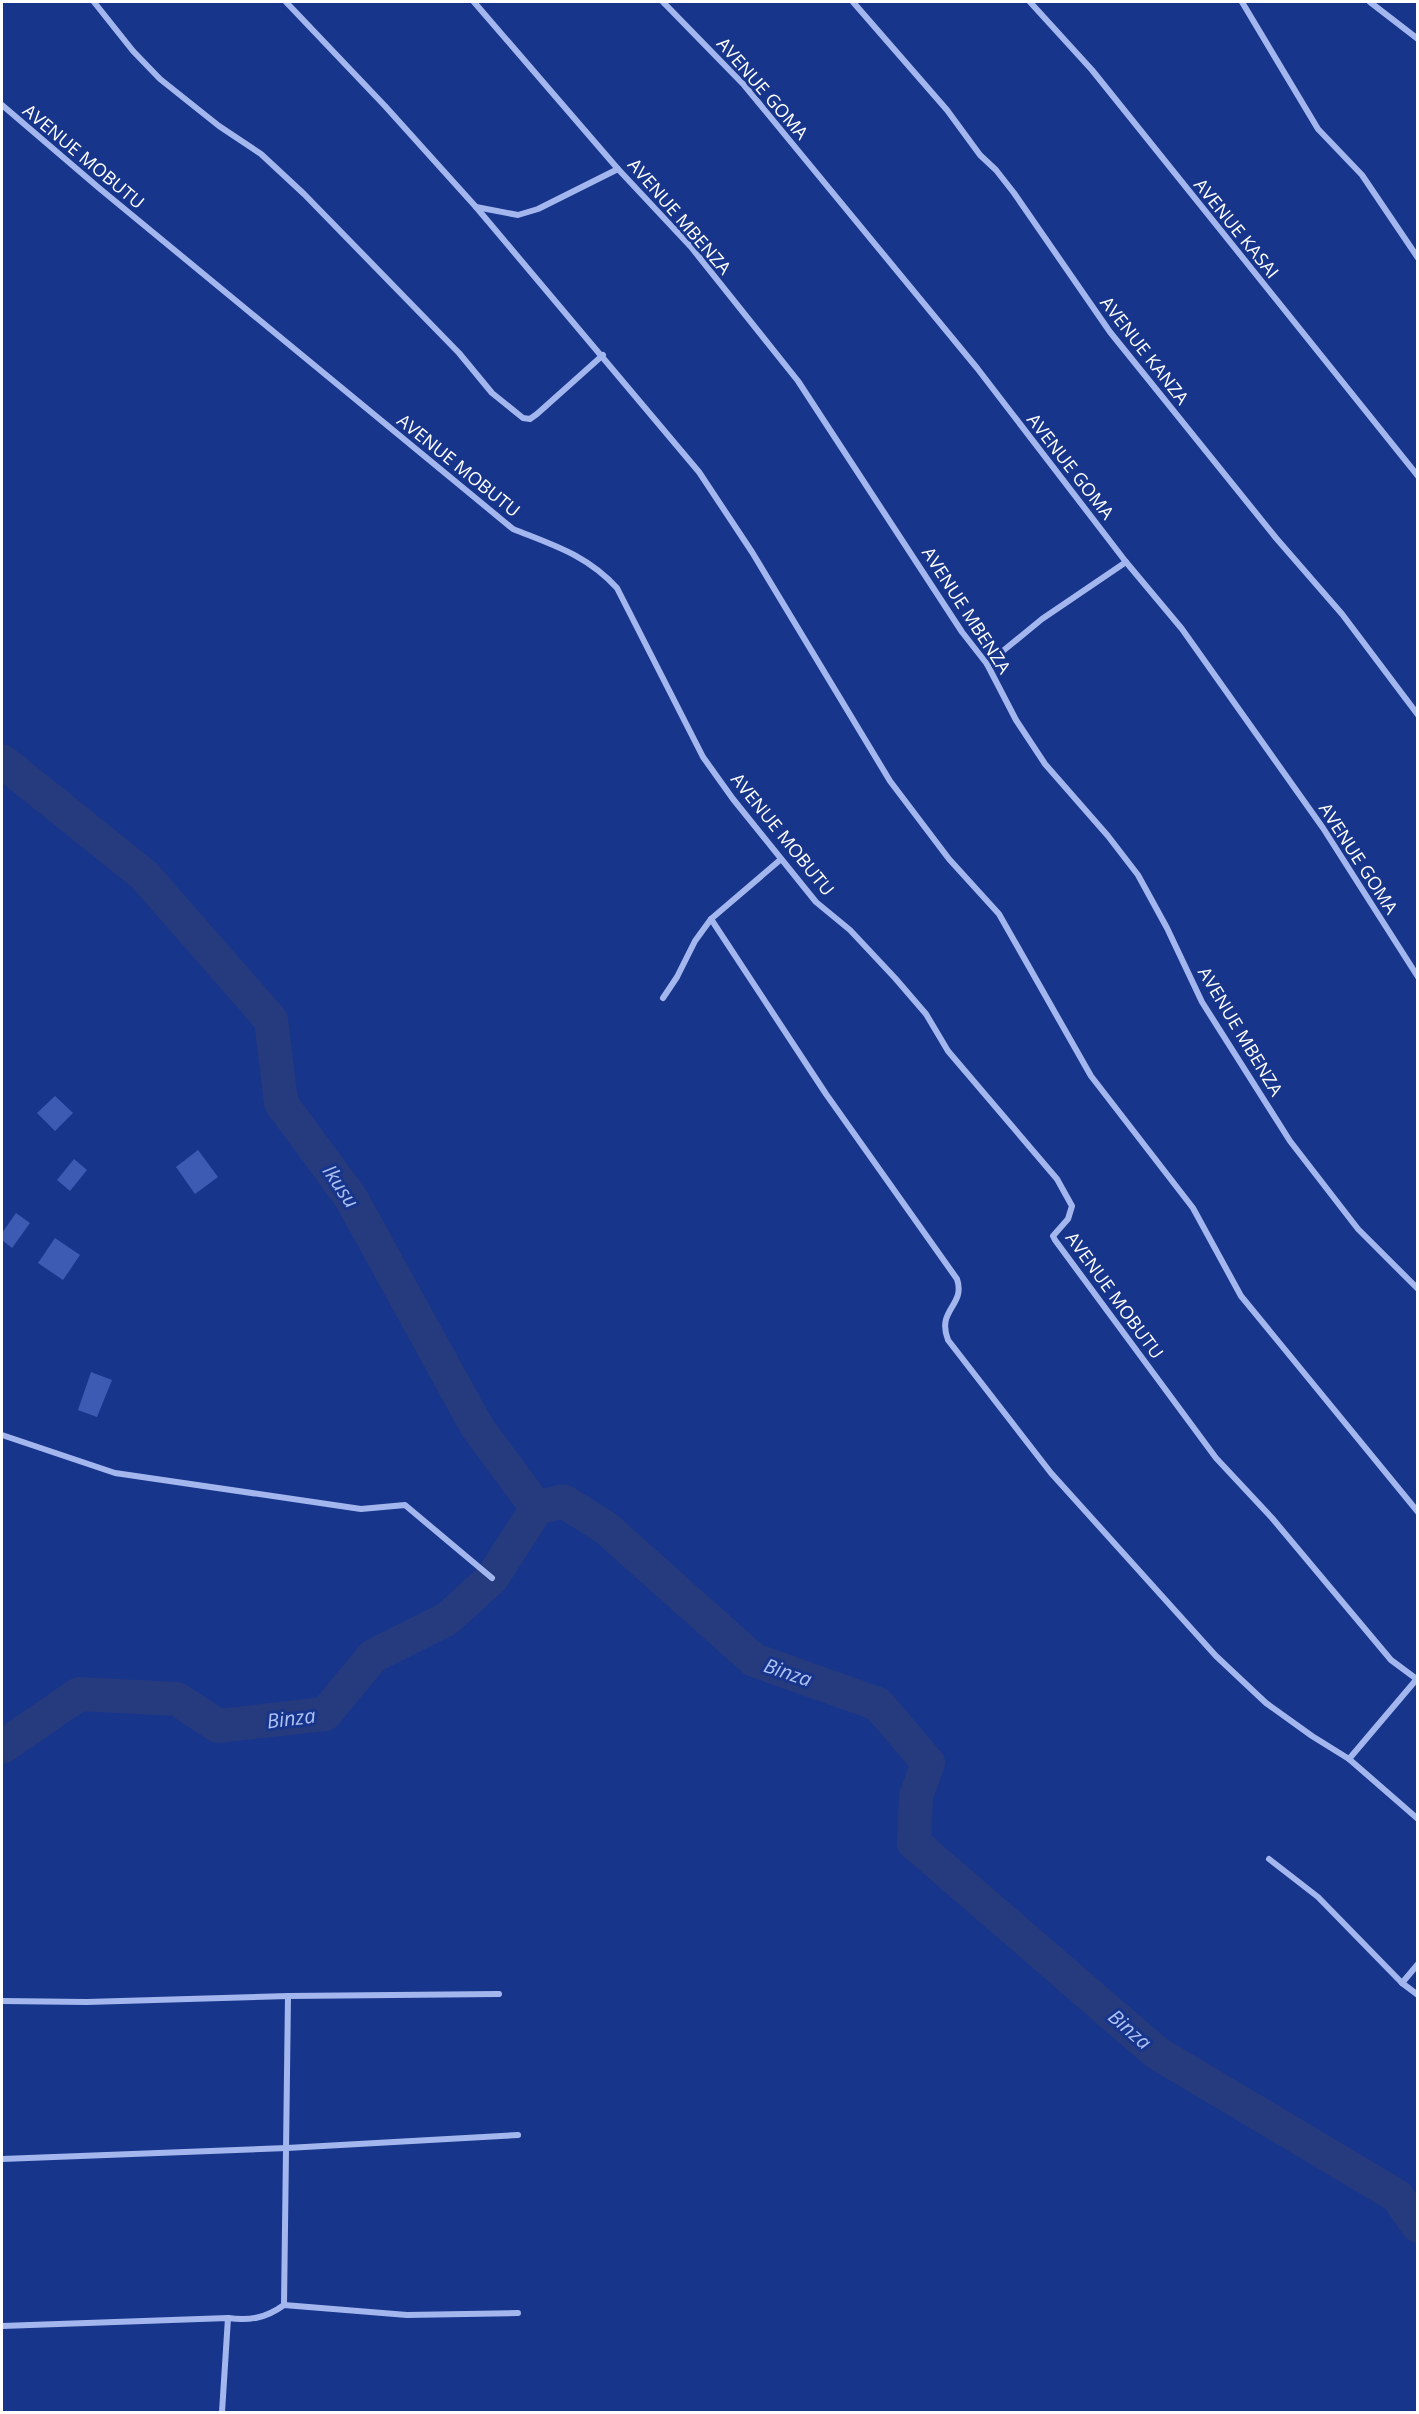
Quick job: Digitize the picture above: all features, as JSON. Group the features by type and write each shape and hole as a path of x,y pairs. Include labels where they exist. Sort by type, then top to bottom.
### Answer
{"street":[{"path":"94,2 133,51 160,79 219,126 261,154 278,170 459,353 492,393 515,414 522,418 530,418 537,414 603,355"},
{"path":"286,2 385,106 476,207 603,355 699,472 752,552 890,781 949,859 999,914 1091,1076 1193,1208 1241,1296 1418,1512"},
{"name":"AVENUE MBENZA","path":"474,2 618,169 691,247 798,381 962,632 987,664 1016,720 1045,764 1108,836 1138,875 1167,928 1202,1002 1290,1142 1358,1229 1418,1289"},
{"name":"AVENUE GOMA","path":"663,2 744,85 977,368 1126,562 1182,629 1323,828 1418,977"},
{"name":"AVENUE KANZA","path":"853,2 947,110 980,155 996,170 1110,332 1276,538 1342,614 1418,715"},
{"name":"AVENUE KASAI","path":"1030,2 1092,70 1418,476"},
{"path":"1242,2 1318,129 1362,175 1418,258"},
{"path":"1370,2 1418,39"},
{"name":"AVENUE MOBUTU","path":"2,105 99,188 513,529 578,556 604,574 617,588 628,605 703,757 780,860 816,902 850,930 895,978 926,1014 948,1051 1057,1179 1072,1206 1068,1219 1053,1236 1055,1240 1216,1458 1272,1518 1391,1660 1417,1680"},
{"path":"476,207 518,215 538,209 618,169"},
{"path":"987,664 1042,619 1126,562"},
{"path":"663,998 677,977 695,941 711,919 780,860"},
{"path":"711,919 826,1094 957,1279 960,1289 945,1317 944,1328 948,1340 1051,1473 1216,1656 1266,1703 1349,1759 1418,1819"},
{"path":"2,1435 115,1473 361,1509 405,1505 492,1578"},
{"path":"1349,1759 1417,1680"},
{"path":"1269,1859 1318,1897 1402,1983 1418,1995"},
{"path":"1402,1983 1418,1964"},
{"path":"2,2001 87,2002 288,1996 499,1994"},
{"path":"284,2306 288,1996"},
{"path":"2,2159 286,2148 518,2135"},
{"path":"2,2326 263,2318 284,2306 407,2315 518,2313"},
{"path":"222,2412 228,2318"}],"building":[{"path":"55,1096 73,1113 55,1131 37,1113"},
{"path":"198,1150 218,1177 195,1194 176,1167"},
{"path":"74,1159 87,1170 70,1191 57,1180"},
{"path":"16,1213 30,1223 12,1248 2,1240 2,1233"},
{"path":"55,1238 80,1255 63,1280 38,1263"},
{"path":"91,1372 112,1380 97,1417 78,1410"}],"waterway":[{"name":"Ikusu","path":"2,761 144,875 271,1020 281,1103 351,1198 477,1427 537,1508"},
{"name":"Binza","path":"2,1747 79,1694 177,1699 218,1726 325,1714 373,1656 447,1619 492,1578 537,1508 563,1501 606,1528 754,1660 878,1704 928,1763 916,1796 914,1843 1157,2053 1397,2196 1418,2226"}]}
